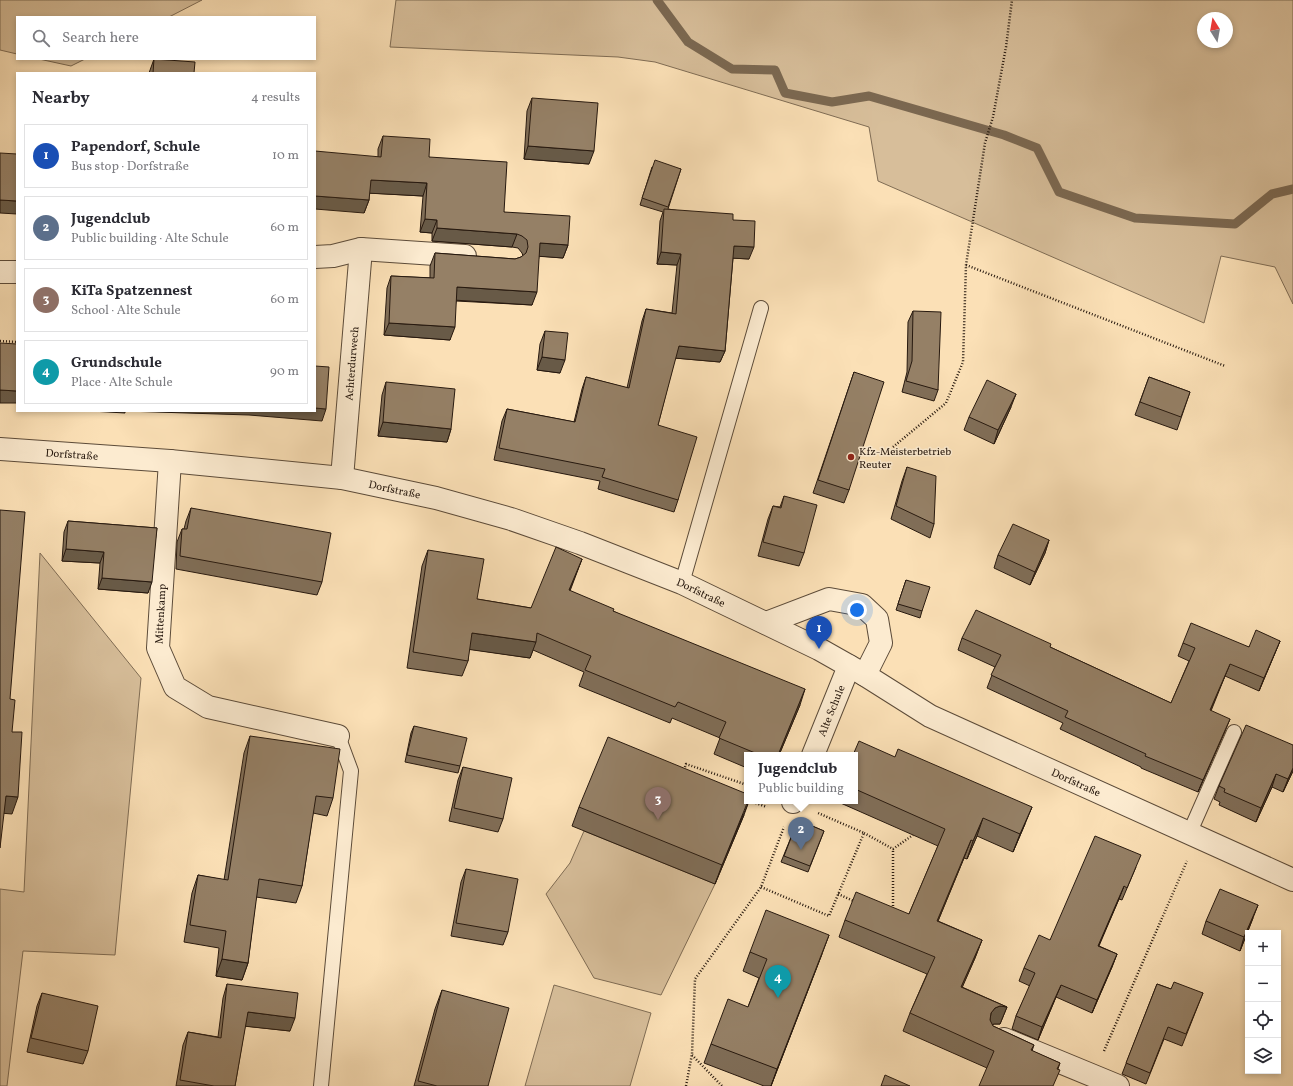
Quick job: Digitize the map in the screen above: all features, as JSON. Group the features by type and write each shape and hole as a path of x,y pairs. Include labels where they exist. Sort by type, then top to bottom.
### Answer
{"street":[{"path":"316,257 334,256 361,249 487,258"},
{"name":"Achterdurwech","path":"342,478 361,249"},
{"path":"0,272 16,272"},
{"name":"Dorfstraße","path":"0,449 170,461 342,478 436,498 511,519 580,543 682,583 766,623 857,670 930,716 1293,880"},
{"name":"Mittenkamp","path":"170,461 158,648 175,687 208,707 338,736"},
{"path":"766,623 828,599 862,605 877,619 881,643 857,670"},
{"name":"Alte Schule","path":"815,752 857,670"},
{"path":"996,1036 1118,1086"}],"lane":[{"path":"682,583 761,308"},
{"path":"1193,836 1234,732"},
{"path":"321,1086 351,771 338,736"}],"path":[{"path":"894,447 946,403 962,362 966,265 985,143 993,117 1006,47 1012,0"},
{"path":"966,265 1225,366"},
{"path":"0,341 16,342"},
{"path":"682,776 686,764 744,784"},
{"path":"686,1086 692,1054 695,979 761,887 793,804"},
{"path":"799,804 864,833 893,849"},
{"path":"761,887 829,916 864,833"},
{"path":"893,849 913,835"},
{"path":"1093,1075 1193,836"},
{"path":"893,849 893,910"},
{"path":"838,894 859,903"},
{"path":"692,1054 722,1086"}],"shaded area":[{"path":"0,0 202,0 171,16 16,16 16,54 0,50"},
{"path":"396,0 1293,0 1293,304 1275,267 1221,256 1204,323 878,181 869,127 655,62 618,57 390,47"},
{"path":"44,60 83,60 71,66"},
{"path":"40,553 141,678 115,955 23,951 7,1086 0,1086 0,889 24,892"},
{"path":"584,831 715,884 661,995 594,978 546,894 570,863"},
{"path":"554,985 651,1013 630,1086 525,1086"}],"building":[{"path":"154,60 195,62 194,72 153,72"},
{"path":"532,98 598,103 594,151 528,146"},
{"path":"383,136 430,139 429,157 507,162 504,212 570,216 568,245 540,243 537,292 457,287 455,327 389,323 391,276 434,278 435,253 515,259 526,253 528,247 527,240 517,234 437,228 437,220 425,219 427,183 371,180 369,200 316,196 316,151 381,157"},
{"path":"0,153 16,154 16,201 0,200"},
{"path":"655,160 681,169 668,207 642,198"},
{"path":"664,209 733,214 733,220 755,221 754,247 734,246 725,351 679,346 658,425 697,437 678,500 602,477 605,469 499,448 507,409 575,422 586,377 629,388 646,309 676,314 681,254 661,252"},
{"path":"913,311 941,312 938,390 906,381 912,361"},
{"path":"545,331 568,333 565,360 542,357"},
{"path":"0,343 16,344 16,391 0,390"},
{"path":"316,366 329,367 326,409 316,408"},
{"path":"854,372 884,382 849,490 818,480"},
{"path":"1149,377 1190,392 1181,417 1140,402"},
{"path":"987,380 1016,394 998,430 969,417"},
{"path":"386,382 455,389 451,429 383,422"},
{"path":"907,467 936,476 934,524 896,506"},
{"path":"784,496 817,505 804,553 763,542 773,506 781,508"},
{"path":"191,508 331,533 322,582 180,556 182,529 187,529"},
{"path":"0,510 25,512 10,699 15,700 12,732 22,732 18,797 6,796 0,848"},
{"path":"68,521 157,528 152,582 102,578 104,552 66,549"},
{"path":"1013,524 1049,540 1035,572 998,555"},
{"path":"556,547 582,559 569,590 614,609 613,611 805,689 779,752 753,752 719,738 726,722 678,702 675,707 585,670 591,656 537,633 536,642 472,633 468,661 413,652 428,550 484,559 477,599 531,608"},
{"path":"906,580 930,587 922,611 898,604"},
{"path":"976,610 1051,644 1050,647 1171,703 1195,648 1183,643 1191,623 1249,647 1256,630 1280,641 1264,678 1230,664 1210,710 1230,719 1203,780 1145,756 1146,754 1065,717 1068,711 991,675 1001,655 962,638"},
{"path":"1246,725 1293,745 1293,768 1288,779 1276,774 1261,808 1224,792 1225,789 1219,786"},
{"path":"414,726 467,738 460,766 407,755"},
{"path":"250,736 340,749 333,798 316,796 302,886 259,879 248,963 222,959 226,931 190,925 198,875 228,880"},
{"path":"608,737 744,793 744,804 747,804 722,865 579,807"},
{"path":"859,741 895,757 898,749 1032,807 1020,834 983,818 973,841 971,840 937,921 982,940 961,987 1007,1007 1000,1006 995,1008 991,1013 990,1020 993,1026 1034,1045 1031,1050 1060,1063 1057,1069 1060,1070 1053,1086 979,1086 994,1051 910,1013 935,957 845,920 856,892 909,914 945,829 858,790 858,752 854,752"},
{"path":"463,767 512,778 503,819 454,808"},
{"path":"798,820 824,831 810,866 784,856"},
{"path":"1095,836 1141,855 1127,888 1124,886 1098,946 1117,954 1097,1000 1061,985 1042,1027 1016,1016 1035,973 1024,968 1039,935 1050,940"},
{"path":"466,869 518,879 508,932 456,923"},
{"path":"1220,889 1258,905 1247,930 1245,930 1244,937 1206,921"},
{"path":"766,910 829,935 777,1069 711,1044 728,999 748,1007 767,959 750,952"},
{"path":"1174,982 1203,993 1186,1034 1168,1027 1150,1073 1126,1063 1157,984 1171,989"},
{"path":"227,984 298,993 295,1018 248,1012 235,1086 214,1086 180,1080 188,1032 221,1038"},
{"path":"442,990 509,1008 488,1086 437,1086 418,1081"},
{"path":"42,993 98,1006 88,1051 31,1038"},
{"path":"885,1075 910,1086 881,1086"}],"waterway":[{"path":"657,0 688,42 732,69 775,70 785,93 832,102 869,96 1004,135 1037,148 1059,192 1135,218 1235,224 1272,194 1293,189"}],"place":[{"name":"Kfz-Meisterbetrieb Reuter","path":"851,457"},
{"name":"Papendorf, Schule","path":"819,649"},
{"name":"KiTa Spatzennest","path":"658,820"},
{"name":"Jugendclub","path":"801,850"},
{"name":"Grundschule","path":"778,998"}]}
